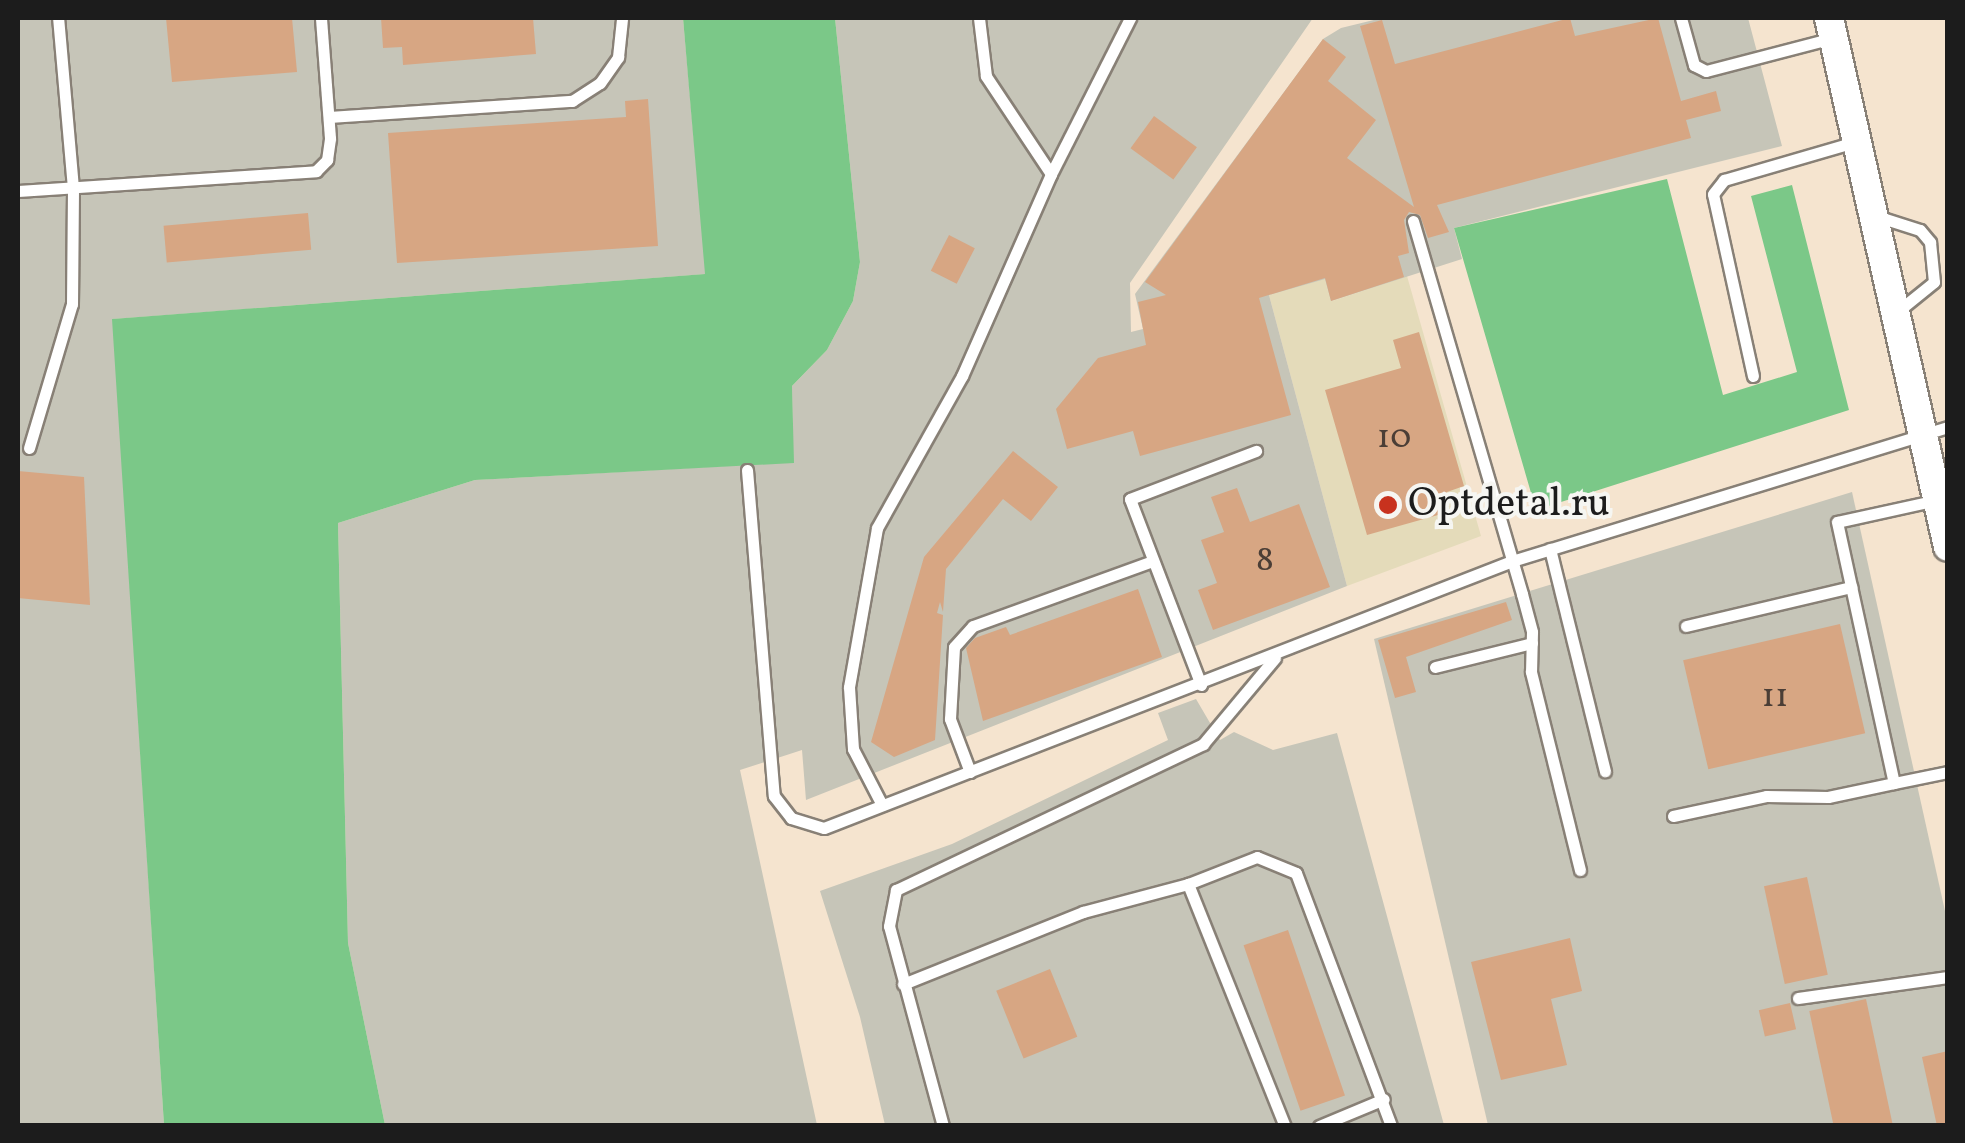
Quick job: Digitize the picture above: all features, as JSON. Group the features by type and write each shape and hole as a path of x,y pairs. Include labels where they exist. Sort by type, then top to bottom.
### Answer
{"street":[{"path":"1831,28 1894,312 1934,430 1937,500 1948,547"}],"lane":[{"path":"30,448 72,304 73,188 58,18"},
{"path":"18,191 316,170 327,160 322,18"},
{"path":"328,117 572,101 600,83 618,57 622,18"},
{"path":"979,18 986,76 1051,174"},
{"path":"882,805 853,749 850,687 877,528 962,376 1051,174 1130,18"},
{"path":"1681,18 1694,65 1706,72 1831,28"},
{"path":"1753,376 1712,194 1724,180 1855,142"},
{"path":"1871,211 1920,230 1930,242 1934,282 1910,306 1894,312"},
{"path":"1413,221 1512,561 1532,643 1531,672 1580,870"},
{"path":"748,470 774,796 791,818 824,828 1276,657 1376,610 1512,561 1934,430"},
{"path":"1201,686 1130,499 1256,451"},
{"path":"1894,783 1837,522 1937,500"},
{"path":"1550,549 1605,771"},
{"path":"970,772 950,720 954,647 973,626 1153,560"},
{"path":"1686,626 1851,587"},
{"path":"1436,667 1532,643"},
{"path":"943,1126 889,926 896,890 1203,744 1276,657"},
{"path":"1673,816 1766,796 1828,798 1948,772"},
{"path":"904,984 1083,912 1188,884 1257,857 1296,873 1391,1126"},
{"path":"1188,884 1285,1126"},
{"path":"1798,998 1948,976"},
{"path":"1319,1126 1384,1100"}],"shaded area":[{"path":"18,18 683,18 706,274 113,319 164,1125 18,1125"},
{"path":"835,18 1313,18 1130,283 1131,332 1143,329 1135,294 1323,39 1341,28 1382,18 1748,18 1782,146 1454,228 1462,259 1331,301 1325,279 1269,295 1347,586 806,800 802,750 740,770 817,1125 385,1125 348,943 338,523 475,480 793,462 792,386 827,350 853,301 860,262"},
{"path":"1407,276 1481,536 1347,586 1269,295 1325,278 1332,301"},
{"path":"1852,492 1947,920 1947,1125 1488,1125 1374,639"},
{"path":"1196,699 1220,740 1234,732 1273,750 1337,733 1444,1125 885,1125 860,1017 820,891 952,844 1168,740 1158,713"}],"green space":[{"path":"683,18 835,18 860,262 853,301 827,350 792,386 794,463 475,480 338,523 348,943 385,1125 164,1125 112,319 705,274"},
{"path":"1667,179 1723,395 1797,372 1751,196 1792,185 1849,410 1536,510 1454,228"}],"building":[{"path":"166,18 292,18 297,72 172,82"},
{"path":"381,18 533,18 536,54 403,65 402,47 383,48"},
{"path":"1570,18 1575,36 1658,18 1681,101 1716,91 1721,111 1686,120 1691,138 1437,205 1449,232 1428,238 1420,215 1409,212 1404,220 1409,253 1398,256 1404,277 1331,301 1325,278 1259,298 1291,415 1140,456 1133,431 1067,449 1056,409 1098,358 1146,345 1138,302 1166,295 1145,282 1323,39 1346,57 1328,81 1376,120 1347,158 1414,207 1360,26 1382,20 1395,64"},
{"path":"648,99 658,246 397,263 388,133 626,117 625,101"},
{"path":"1154,116 1197,147 1173,180 1130,148"},
{"path":"308,213 311,250 167,262 164,226"},
{"path":"949,235 975,248 957,284 931,271"},
{"path":"1419,332 1464,486 1447,492 1438,515 1367,535 1325,390 1401,368 1393,340"},
{"path":"1013,451 1058,487 1031,521 1003,499 946,569 943,612 940,602 937,613 943,615 935,740 894,757 871,742 924,557"},
{"path":"18,471 84,477 90,605 18,598"},
{"path":"1237,488 1250,522 1299,504 1330,587 1213,630 1198,590 1217,583 1201,540 1224,532 1211,497"},
{"path":"1138,589 1162,657 983,721 966,648 975,638 1006,627 1010,635"},
{"path":"1506,602 1512,620 1406,657 1416,692 1395,698 1378,640"},
{"path":"1840,624 1865,733 1708,769 1683,660"},
{"path":"1807,877 1828,975 1785,984 1764,886"},
{"path":"1288,930 1345,1095 1301,1111 1244,945"},
{"path":"1570,938 1582,991 1551,999 1567,1065 1501,1080 1471,962"},
{"path":"1050,969 1077,1037 1024,1058 996,991"},
{"path":"1866,999 1893,1126 1834,1126 1809,1011"},
{"path":"1790,1003 1796,1029 1765,1037 1759,1010"},
{"path":"1948,1051 1948,1126 1937,1126 1922,1057"}],"place":[{"name":"Optdetal.ru","path":"1388,505"}]}
